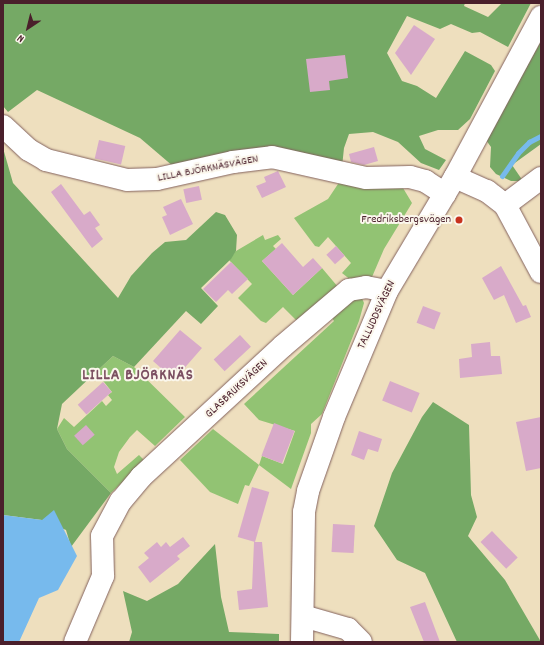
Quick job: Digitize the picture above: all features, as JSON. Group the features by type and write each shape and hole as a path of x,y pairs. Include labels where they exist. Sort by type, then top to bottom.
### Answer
{"street":[{"name":"TALLUDDSVÄGEN","path":"302,642 302,532 308,491 357,357 387,291 450,185 541,17"},
{"name":"LILLA BJÖRKNÄSVÄGEN","path":"3,126 29,150 46,160 127,180 157,179 233,162 272,157 366,178 410,177 425,181 487,190 505,205"},
{"path":"541,178 505,205 541,272"},
{"name":"GLASBRUKSVÄGEN","path":"75,642 103,576 102,536 121,501 141,477 283,346 349,290 366,287 387,291"},
{"path":"303,616 348,629 361,642"}],"green space":[{"path":"3,3 465,3 464,6 488,17 502,3 531,3 508,47 480,32 472,33 451,24 440,29 407,16 387,53 402,81 417,86 436,98 465,51 491,65 495,71 470,119 458,130 438,130 419,136 425,149 446,160 439,170 421,163 398,142 373,132 349,134 344,148 342,167 283,149 240,150 174,167 140,138 37,90 8,112 3,106"},
{"path":"541,41 541,144 512,165 523,181 511,181 496,174 490,167 491,147 486,140"},
{"path":"3,148 13,183 118,298 131,276 152,253 165,242 186,240 216,212 225,215 237,235 236,251 231,259 201,288 218,306 201,324 186,311 134,367 113,356 62,404 57,429 67,449 111,493 71,547 66,530 42,520 3,515"},
{"path":"340,181 403,188 412,203 384,249 372,277 361,280 352,281 342,273 351,263 328,237 319,247 315,246 294,218 328,199"},
{"path":"263,235 265,240 278,235 281,239 273,246 276,249 262,261 293,295 322,268 338,287 298,322 283,307 266,323 261,321 238,298 252,284 229,260 236,251"},
{"path":"361,296 364,303 359,321 322,414 311,424 311,433 291,489 259,465 262,456 283,464 295,431 259,420 244,404 334,321 330,315 344,303"},
{"path":"113,356 134,367 185,417 155,446 137,430 130,437 119,452 114,467 117,474 139,455 145,461 111,493 67,449 57,429 64,418 74,427 102,401 106,406 112,400 108,395 112,392 96,372"},
{"path":"433,402 469,425 471,495 477,517 468,536 505,580 541,642 457,642 425,573 397,560 374,526 392,473 422,417"},
{"path":"213,429 259,465 249,486 245,485 238,504 210,492 180,460"},
{"path":"215,544 221,597 229,632 279,634 279,642 129,642 132,632 123,591 147,601 178,584"}],"water":[{"path":"54,510 77,556 58,590 39,598 19,642 3,642 3,515 42,520"}],"building":[{"path":"414,25 435,39 411,75 395,53"},
{"path":"345,55 348,78 329,81 330,90 310,92 306,59"},
{"path":"99,140 125,146 121,165 95,159"},
{"path":"374,147 378,161 364,165 351,162 349,154"},
{"path":"278,171 286,187 262,198 256,186 266,182 264,177"},
{"path":"61,184 84,215 90,211 100,225 95,228 103,239 92,248 51,192"},
{"path":"199,186 202,200 186,203 183,189"},
{"path":"181,199 193,224 170,235 162,217 167,215 163,207"},
{"path":"282,243 303,267 313,258 322,268 293,295 262,261"},
{"path":"336,246 345,256 335,264 326,255"},
{"path":"231,262 248,279 232,294 228,290 216,302 203,289"},
{"path":"501,266 523,306 526,305 531,317 516,323 504,295 494,300 482,278"},
{"path":"423,306 441,313 434,330 417,323"},
{"path":"180,330 202,348 181,372 178,369 171,377 153,361"},
{"path":"240,335 251,347 225,371 214,360"},
{"path":"490,342 491,356 500,356 502,374 460,378 459,359 472,357 471,344"},
{"path":"390,381 420,393 412,412 382,400"},
{"path":"103,382 112,392 86,414 78,405"},
{"path":"541,417 541,468 526,471 516,422"},
{"path":"274,423 295,431 282,464 261,456"},
{"path":"86,425 95,435 83,445 74,436"},
{"path":"359,431 382,439 378,452 368,449 364,460 351,455"},
{"path":"252,487 269,492 255,542 238,537"},
{"path":"333,524 355,525 354,553 332,552"},
{"path":"492,531 518,558 506,569 480,542"},
{"path":"183,537 190,546 177,556 180,559 150,583 138,567 149,558 144,553 157,542 161,547 166,542 170,547"},
{"path":"254,542 262,542 268,607 239,610 237,591 252,589"},
{"path":"425,602 440,642 424,642 410,607"}],"waterway":[{"path":"502,176 518,153 529,142 541,136"}],"place":[{"name":"Fredriksbergsvägen","path":"459,220"}],"district":[{"name":"LILLA BJÖRKNÄS","path":"138,376"}]}
